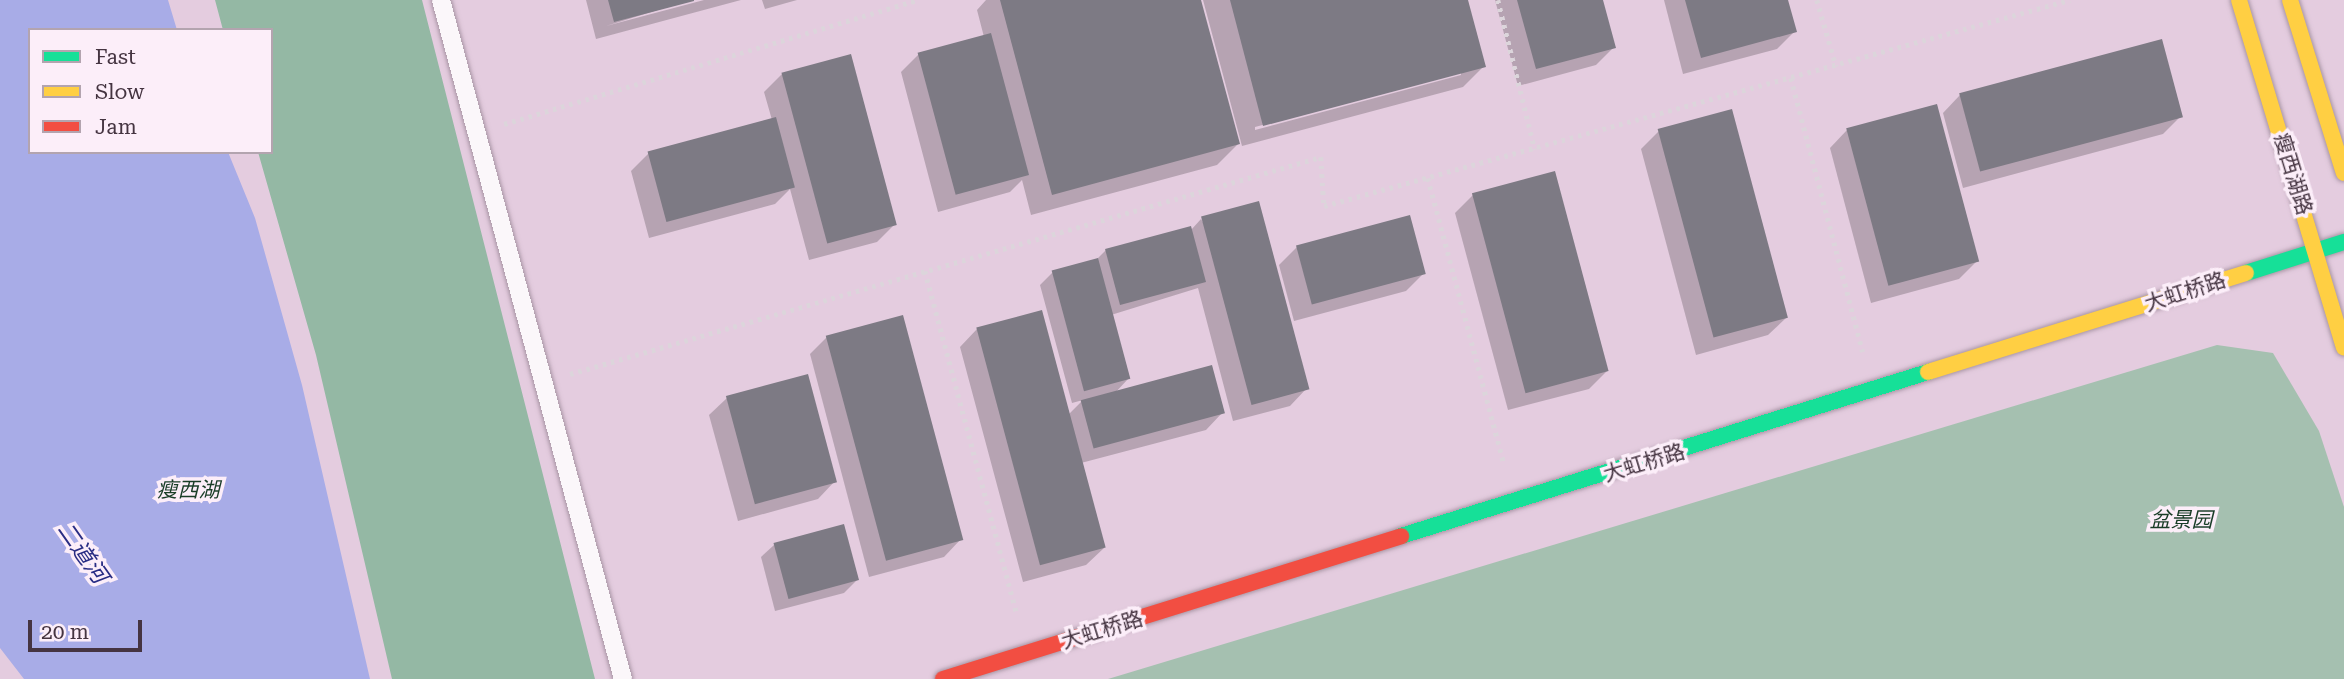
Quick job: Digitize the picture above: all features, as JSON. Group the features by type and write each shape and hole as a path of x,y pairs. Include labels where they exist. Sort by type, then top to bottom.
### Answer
{"street":[{"name":"瘦西湖路","path":"2239,0 2344,348"},
{"path":"2290,0 2344,173"},
{"name":"大虹桥路","path":"943,679 1874,392 2344,242"}],"lane":[{"path":"441,0 622,679"}],"path":[{"path":"476,132 918,0"},
{"path":"1498,0 1535,149"},
{"path":"1817,0 1836,66"},
{"path":"543,382 1321,157 1324,206 2070,0"},
{"path":"1791,78 1874,392"},
{"path":"1428,178 1515,503"},
{"path":"925,271 1028,653"}],"green space":[{"path":"215,0 422,0 595,679 392,679 316,355 259,154 273,154 273,28 222,28"},
{"name":"盆景园","path":"2217,345 2273,353 2319,431 2344,507 2344,679 1108,679"}],"water":[{"name":"瘦西湖","path":"0,0 168,0 176,28 28,28 28,154 229,154 255,218 302,385 370,679 24,679 0,648"}],"building":[{"path":"608,0 694,0 694,1 614,22"},
{"path":"1000,0 1201,0 1240,144 1052,195"},
{"path":"1230,0 1468,0 1486,67 1263,126"},
{"path":"1517,0 1603,0 1616,48 1536,69"},
{"path":"1685,0 1788,0 1797,32 1701,58"},
{"path":"991,33 1029,175 956,195 918,53"},
{"path":"2162,39 2183,117 1980,172 1959,93"},
{"path":"851,54 897,225 827,244 781,73"},
{"path":"1937,104 1979,261 1888,286 1846,128"},
{"path":"1732,109 1788,318 1714,338 1658,129"},
{"path":"776,117 795,188 666,222 648,151"},
{"path":"1555,171 1609,371 1526,393 1472,193"},
{"path":"1259,201 1309,389 1252,405 1201,217"},
{"path":"1410,215 1426,274 1312,304 1296,246"},
{"path":"1191,226 1206,282 1120,305 1105,249"},
{"path":"1098,258 1130,379 1084,391 1052,270"},
{"path":"1042,310 1106,548 1040,565 976,328"},
{"path":"903,315 963,540 886,561 826,336"},
{"path":"1212,365 1225,413 1094,448 1081,400"},
{"path":"808,374 837,482 755,504 726,396"},
{"path":"844,524 859,580 788,599 773,543"}],"traffic: fast":[{"path":"2246,273 2344,242"},
{"path":"1401,536 1928,372"}],"traffic: slow":[{"path":"2239,0 2344,348"},
{"path":"2290,0 2344,173"},
{"path":"1928,372 2246,273"}],"traffic: jam":[{"path":"943,679 1401,536"}],"water label":[{"name":"二道河","path":"82,553"}]}
